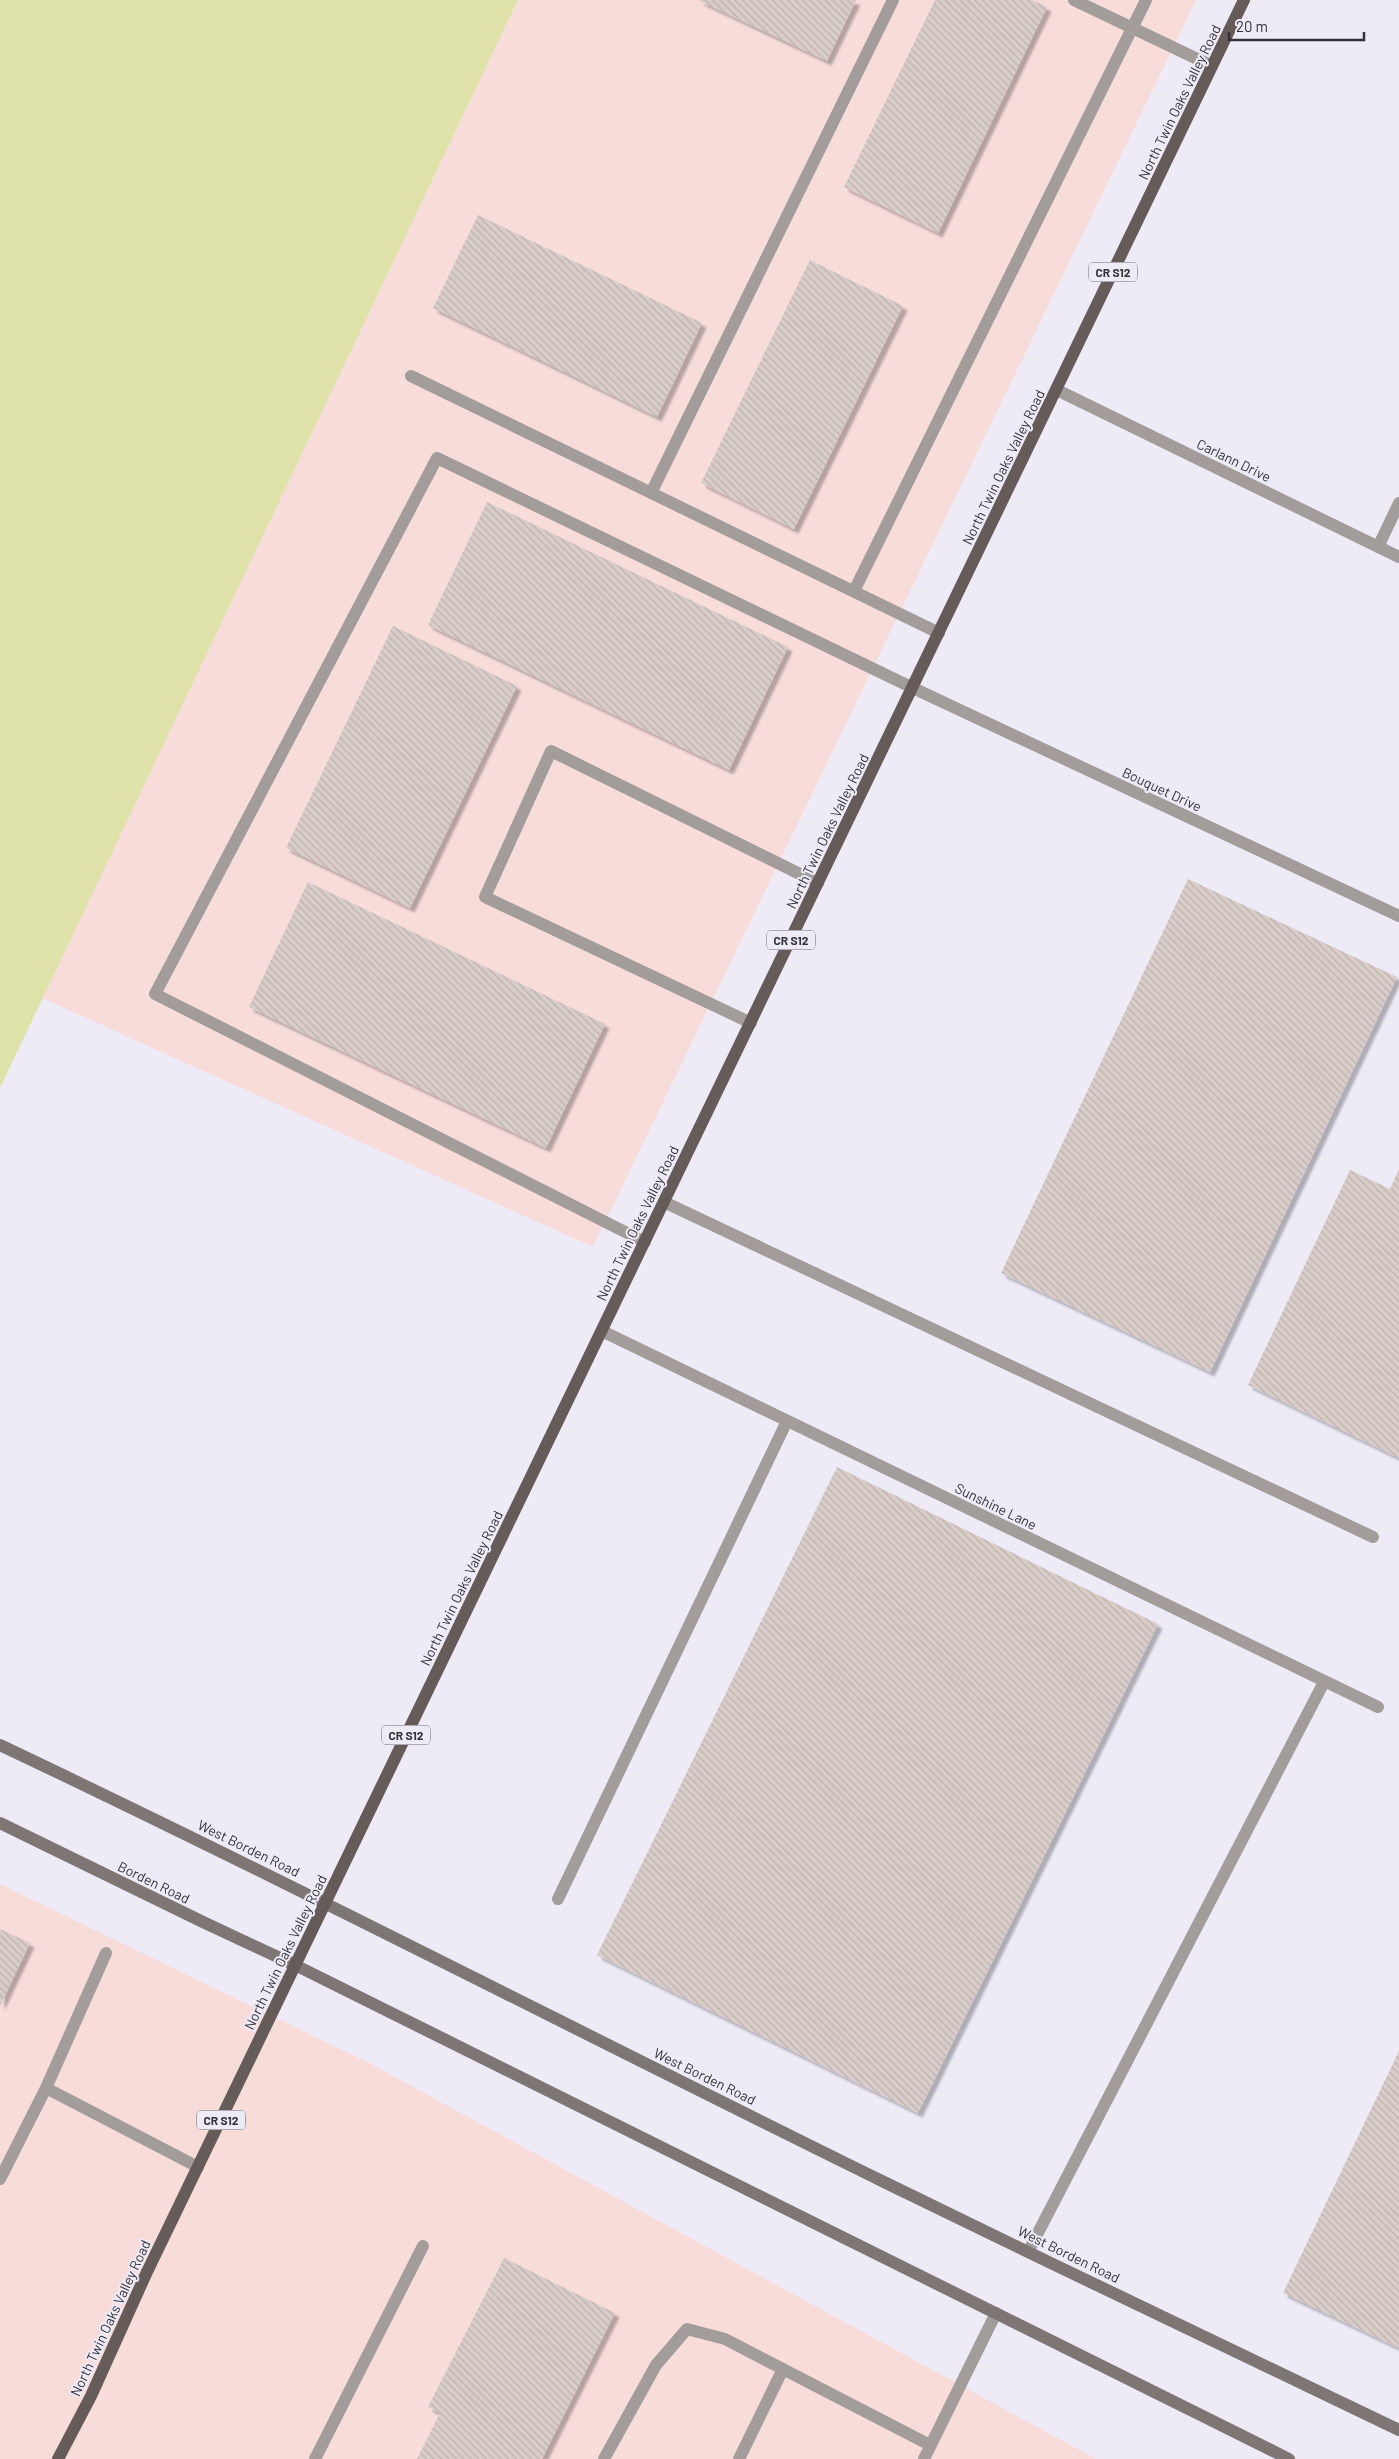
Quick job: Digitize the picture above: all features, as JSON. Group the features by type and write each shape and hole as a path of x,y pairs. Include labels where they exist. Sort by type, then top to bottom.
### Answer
{"main road":[{"name":"North Twin Oaks Valley Road","path":"58,2459 91,2396 325,1902 940,633 1244,0"},
{"name":"West Borden Road","path":"0,1745 325,1902 427,1956 1028,2252 1399,2430"},
{"name":"Borden Road","path":"0,1823 295,1965"},
{"path":"295,1965 1289,2459"}],"street":[{"path":"651,493 893,0"},
{"path":"1074,0 1212,66"},
{"path":"854,592 1146,0"},
{"path":"411,376 940,633"},
{"name":"Carlann Drive","path":"1057,390 1399,557"},
{"name":"Bouquet Drive","path":"645,1242 155,994 436,458 913,688 1399,916"},
{"path":"1378,547 1399,503"},
{"path":"751,1023 485,898 551,751 818,883"},
{"path":"664,1202 1373,1537"},
{"name":"Sunshine Lane","path":"602,1331 1378,1707"},
{"path":"558,1899 787,1421"},
{"path":"1028,2252 1324,1682"},
{"path":"0,2179 46,2088 106,1953"},
{"path":"46,2088 198,2167"},
{"path":"315,2459 423,2246"},
{"path":"924,2459 996,2313"},
{"path":"604,2459 656,2365 687,2329 725,2340 930,2445"},
{"path":"739,2459 782,2369"}],"shaded area":[{"path":"518,0 1196,0 593,1247 42,998"},
{"path":"0,1884 369,2063 1096,2459 0,2459"}],"green space":[{"path":"0,0 518,0 0,1088"}],"building":[{"path":"698,0 856,0 827,61"},
{"path":"935,0 1032,0 1047,7 938,233 844,187"},
{"path":"478,215 702,323 657,417 433,308"},
{"path":"810,260 903,306 794,529 701,483"},
{"path":"487,502 788,647 729,770 428,625"},
{"path":"393,626 517,686 410,908 286,848"},
{"path":"1188,879 1397,977 1210,1372 1001,1273"},
{"path":"308,882 605,1024 546,1148 249,1007"},
{"path":"1399,1169 1399,1458 1248,1385 1350,1170 1390,1189"},
{"path":"837,1467 1158,1624 918,2113 597,1955"},
{"path":"0,1929 30,1943 0,2006"},
{"path":"1399,2051 1399,2348 1283,2293"},
{"path":"504,2258 615,2313 542,2459 417,2459 440,2413 428,2407"}]}
